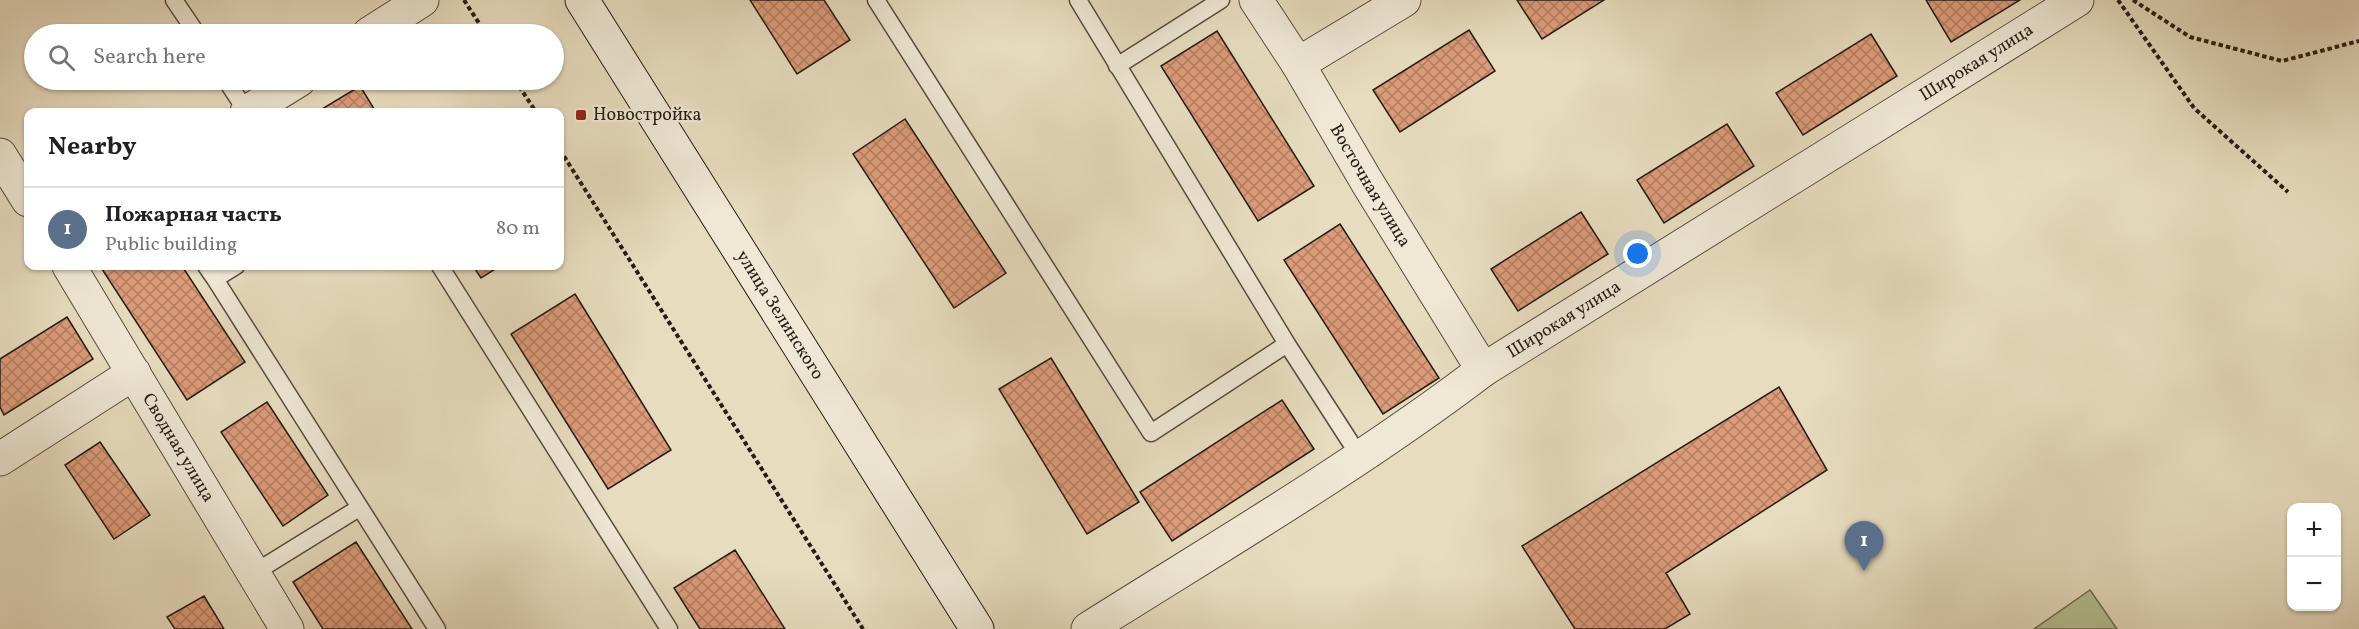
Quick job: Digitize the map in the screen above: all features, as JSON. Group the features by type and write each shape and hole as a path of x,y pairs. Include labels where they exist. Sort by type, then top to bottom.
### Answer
{"street":[{"path":"385,24 422,0"},
{"name":"улица Зелинского","path":"582,0 977,629"},
{"name":"Восточная улица","path":"1256,0 1298,64 1367,182 1483,370"},
{"path":"1298,64 1404,0"},
{"name":"Широкая улица","path":"1088,629 1360,457 1421,417 1483,370 2077,0"},
{"path":"254,108 283,90"},
{"path":"0,155 24,194"},
{"name":"Сводная улица","path":"71,270 287,629"},
{"path":"0,459 134,373"}],"lane":[{"path":"174,0 190,24"},
{"path":"876,0 1151,433 1287,344"},
{"path":"1078,0 1287,344 1360,457"},
{"path":"1117,66 1221,0"},
{"path":"233,90 244,108"},
{"path":"443,270 669,629"},
{"path":"210,272 437,629"},
{"path":"254,573 359,508"}],"path":[{"path":"464,0 480,24"},
{"path":"2118,0 2194,108 2288,192"},
{"path":"2133,0 2190,37 2282,61 2359,41"},
{"path":"521,90 533,108"},
{"path":"564,156 863,629"}],"green space":[{"path":"2090,590 2117,629 2034,629"}],"building":[{"path":"750,0 824,0 850,40 797,74"},
{"path":"1517,0 1604,0 1542,39"},
{"path":"1926,0 2020,0 1951,42"},
{"path":"1469,30 1495,71 1400,132 1373,90"},
{"path":"1217,31 1314,186 1258,221 1161,66"},
{"path":"1871,34 1897,76 1803,135 1776,93"},
{"path":"353,90 362,90 374,108 324,108"},
{"path":"905,119 1006,273 954,308 853,154"},
{"path":"1727,124 1754,166 1664,223 1637,180"},
{"path":"1581,212 1608,254 1518,311 1491,269"},
{"path":"1340,224 1439,378 1383,414 1284,260"},
{"path":"103,270 185,270 245,362 187,400"},
{"path":"476,270 494,270 481,278"},
{"path":"575,294 671,450 608,489 511,334"},
{"path":"67,317 93,359 4,415 0,407 0,359"},
{"path":"1051,358 1139,502 1087,534 999,389"},
{"path":"1779,387 1827,470 1666,573 1690,614 1665,629 1575,629 1522,546"},
{"path":"1282,400 1314,449 1172,541 1140,492"},
{"path":"267,402 328,495 283,526 221,432"},
{"path":"100,442 150,515 114,539 65,465"},
{"path":"356,542 412,629 323,629 293,582"},
{"path":"735,550 785,629 700,629 674,588"},
{"path":"204,596 224,629 175,629 167,617"}],"place":[{"name":"Новостройка","path":"581,115"},
{"name":"Пожарная часть","path":"1864,571"}]}
